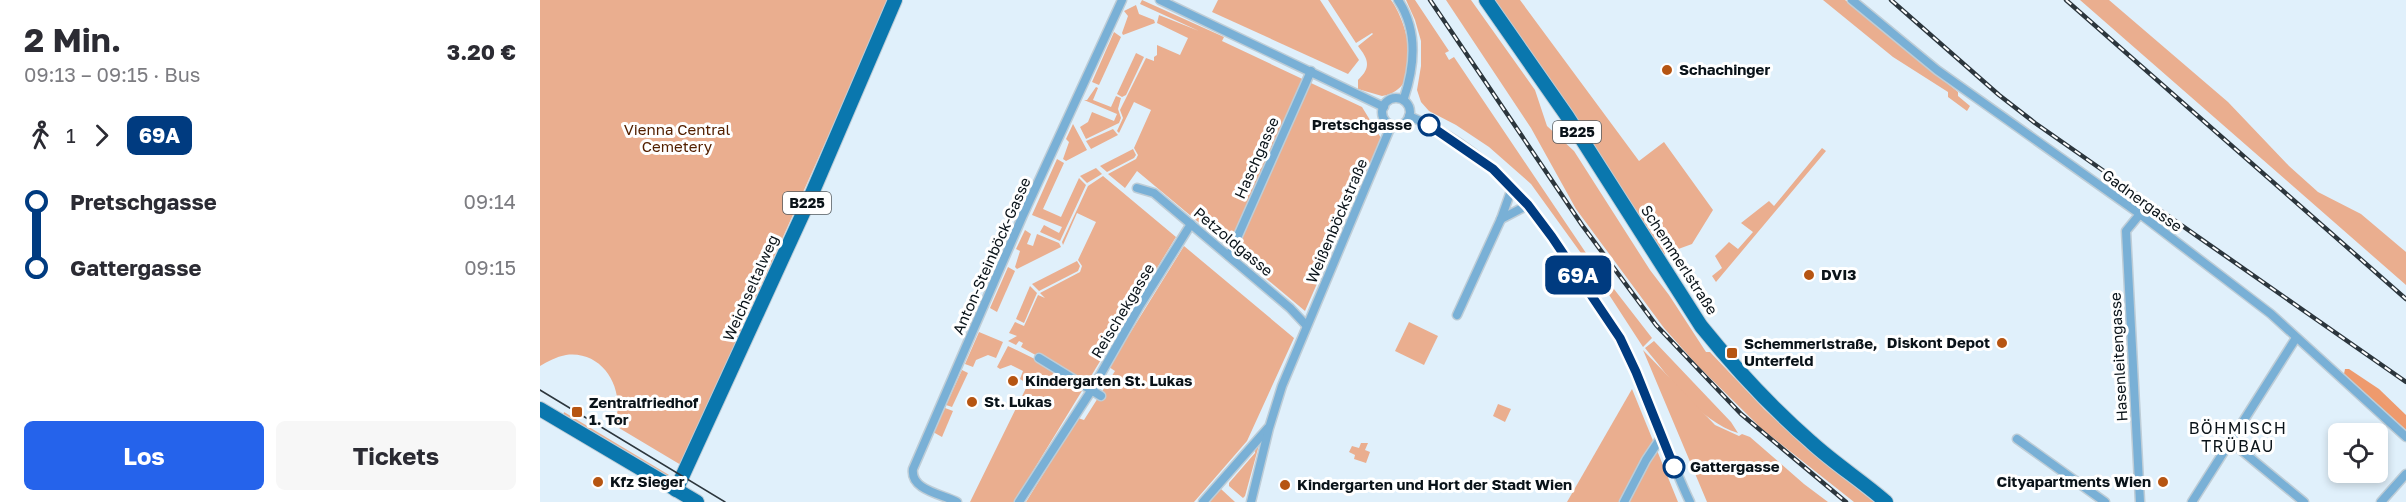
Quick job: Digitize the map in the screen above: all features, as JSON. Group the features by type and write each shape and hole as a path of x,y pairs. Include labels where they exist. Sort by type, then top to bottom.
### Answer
{"main road":[{"name":"Weichseltalweg","path":"676,490 805,208 895,0"},
{"name":"Schemmerlstraße","path":"1485,0 1567,116 1706,332 1772,405 1812,444 1886,502"},
{"path":"540,409 697,502"}],"street":[{"name":"Anton-Steinböck-Gasse","path":"957,502 917,484 912,475 913,469 1023,215 1122,0"},
{"path":"1160,0 1384,107"},
{"path":"1398,0 1413,41 1413,65 1404,98"},
{"name":"Gadnergasse","path":"1852,0 1937,70 2140,214 2271,314 2406,437"},
{"name":"Haschgasse","path":"1229,256 1311,71"},
{"path":"1404,98 1409,104 1409,116 1402,124 1392,126 1383,118 1384,107 1392,99 1404,98"},
{"path":"1409,116 1458,143 1493,169 1528,205 1552,237 1620,338 1690,502"},
{"name":"Weißenböckstraße","path":"1251,502 1282,386 1392,126"},
{"name":"Petzoldgasse","path":"1137,188 1154,193 1290,308 1306,325"},
{"path":"1457,315 1501,219 1512,188"},
{"path":"1501,219 1528,205"},
{"name":"Hasenleitengasse","path":"2140,214 2126,231 2140,502"},
{"name":"Reischekgasse","path":"1019,502 1091,391 1139,307 1191,224"},
{"path":"2192,502 2296,338"},
{"path":"1040,358 1101,396"},
{"path":"1203,502 1269,428"},
{"path":"1624,502 1646,460 1662,436"},
{"path":"2017,439 2105,502"},
{"path":"2229,441 2304,502"},
{"path":"2381,502 2406,474"}],"green space":[{"name":"Vienna Central Cemetery","path":"540,0 889,0 681,465 614,425 617,413 615,387 610,376 592,359 580,355 566,355 540,366"},
{"path":"1142,0 1224,37 1222,41 1362,107 1381,138 1305,311 1137,171 1125,188 1108,174 1136,159 1138,155 1134,148 1151,110 1134,102 1119,133 1117,131 1123,118 1120,110 1146,58 1154,61 1157,55 1157,45 1180,55 1188,38 1157,23 1159,15 1199,31 1140,4"},
{"path":"1218,0 1320,0 1359,60 1348,74 1212,12"},
{"path":"1328,0 1391,0 1403,24 1409,54 1409,69 1404,82 1396,91 1382,96 1358,89 1358,80 1365,71 1367,63 1358,46 1373,34 1356,43"},
{"path":"1406,0 1415,0 1449,51 1445,53 1449,60 1454,57 1586,253 1652,338 1643,347 1591,267 1531,184 1489,147 1456,125 1429,111 1421,102 1417,90 1421,66 1421,41"},
{"path":"1446,0 1471,0 1535,90 1547,126 1574,151 1706,352 1710,352 1764,409 1805,447 1874,502 1854,502 1762,429 1698,366 1664,328 1576,209 1531,128"},
{"path":"1491,0 1520,0 1639,161 1664,142 1713,210 1692,244 1662,255"},
{"path":"1823,0 1845,0 1958,92 1958,96 1970,106 1967,111 1948,97 1948,92 1893,57"},
{"path":"2080,0 2109,0 2228,102 2289,166 2318,192 2361,214 2406,252 2406,285"},
{"path":"1136,5 1139,14 1154,20 1155,23 1123,35 1128,16 1124,11"},
{"path":"1114,32 1121,37 1099,85 1092,82"},
{"path":"1136,53 1144,57 1126,95 1122,97 1117,94"},
{"path":"1096,87 1098,88 1093,100 1111,107 1116,96 1121,98 1118,109 1121,118 1119,123 1086,139 1080,127 1088,122 1092,112 1114,121 1117,114 1084,100 1087,100"},
{"path":"1073,124 1087,150 1066,161 1063,159 1069,142 1066,139"},
{"path":"1113,129 1118,135 1091,149 1086,141"},
{"path":"1822,148 1826,151 1716,282 1712,276 1722,268 1715,256 1729,242 1738,249 1753,232 1741,223 1769,201 1774,206"},
{"path":"1133,149 1136,155 1134,158 1107,172 1100,166"},
{"path":"1057,159 1064,163 1043,209 1061,217 1079,178 1086,185 1060,241 1040,232 1044,225 1059,233 1062,227 1032,215"},
{"path":"1096,168 1102,174 1087,183 1080,176"},
{"path":"1103,176 1176,237 1014,502 970,502 1028,384 1020,379 1023,371 1011,365 1000,369 997,367 1008,346 1039,361 1041,358 1021,347 1023,343 1019,341 1016,345 1008,341 1017,336 1009,333 1015,322 1024,326 1038,295 1045,298 1040,293 1080,272 1082,266 1078,260 1096,222 1077,213 1063,245 1062,242 1088,186"},
{"path":"1025,230 1031,234 1027,244 1033,246 1037,234 1059,243 1061,247 1017,269 1015,267 1020,251 1016,249"},
{"path":"1184,246 1294,338 1247,441 1194,502 1026,502 1078,418 1084,420 1115,371 1109,367"},
{"path":"1077,261 1080,266 1078,271 1039,291 1032,284"},
{"path":"1008,267 1015,271 997,312 990,308"},
{"path":"1030,286 1037,293 1024,323 1016,319"},
{"path":"1409,322 1438,336 1424,365 1395,351"},
{"path":"979,332 1003,342 996,358 988,355 976,360 973,367 965,364"},
{"path":"1654,341 1731,422 1738,433 1711,419 1687,398 1645,348"},
{"path":"1643,350 1715,425 1739,436 1742,434 1750,437 1828,502 1707,502"},
{"path":"962,370 968,373 952,407 946,405"},
{"path":"1632,389 1678,502 1567,502"},
{"path":"1498,404 1511,409 1505,422 1493,416"},
{"path":"945,408 953,411 942,437 933,432"},
{"path":"564,412 669,475 663,475 563,418"},
{"path":"1361,443 1368,443 1365,450 1370,452 1366,463 1354,459 1355,455 1349,452 1352,446 1359,448"},
{"path":"1259,445 1243,498 1229,486 1229,483 1255,453"},
{"path":"1221,489 1235,502 1208,502"}],"shaded area":[{"path":"2345,369 2349,369 2379,389 2406,415 2406,430 2344,374"}],"tram line":[{"path":"540,390 725,502"}],"railway":[{"path":"1430,0 1582,225 1656,325 1741,414 1846,502"},
{"path":"1891,0 1999,95 2035,123 2406,382"},
{"path":"2066,0 2406,299"}],"bus line":[{"name":"69A","path":"1429,125 1493,169 1537,215 1620,338 1674,467"}],"place":[{"name":"Schachinger","path":"1667,70"},
{"name":"Pretschgasse","path":"1429,125"},
{"name":"DVI3","path":"1809,275"},
{"name":"Diskont Depot","path":"2002,343"},
{"name":"Schemmerlstraße, Unterfeld","path":"1732,353"},
{"name":"Kindergarten St. Lukas","path":"1013,381"},
{"name":"St. Lukas","path":"972,402"},
{"name":"Zentralfriedhof 1. Tor","path":"577,412"},
{"name":"Gattergasse","path":"1674,467"},
{"name":"Kfz Sieger","path":"598,482"},
{"name":"Cityapartments Wien","path":"2163,482"},
{"name":"Kindergarten und Hort der Stadt Wien","path":"1285,485"}],"district":[{"name":"BÖHMISCH TRÜBAU","path":"2238,437"}]}
